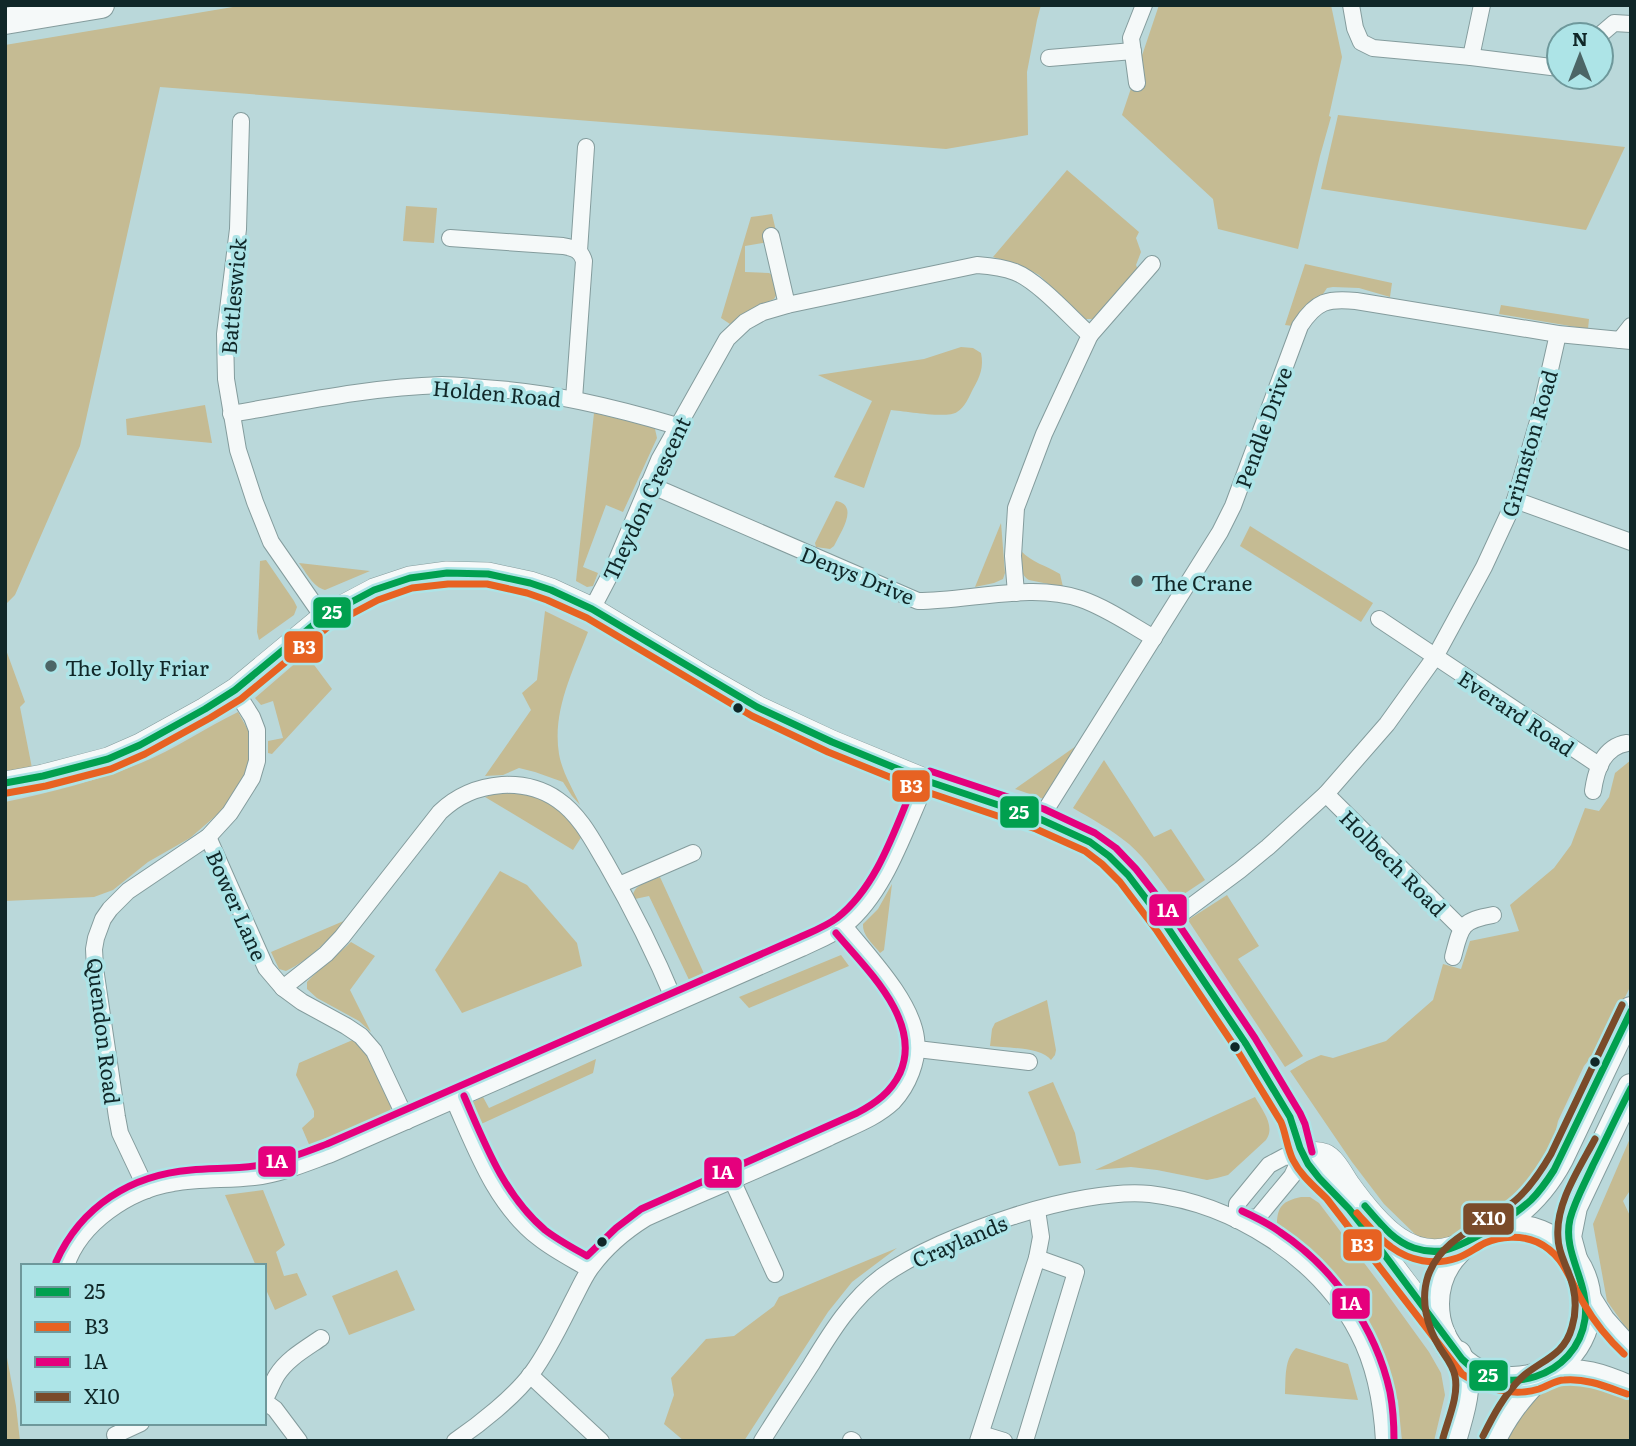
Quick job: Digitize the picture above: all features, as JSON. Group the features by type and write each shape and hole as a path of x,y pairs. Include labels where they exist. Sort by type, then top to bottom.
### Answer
{"main road":[{"path":"5,21 101,5"},
{"path":"1453,1441 1466,1388 1466,1376 1436,1308 1437,1281 1453,1255 1474,1238 1519,1212 1548,1180 1631,1010"},
{"path":"1492,1441 1513,1404 1570,1354 1580,1338 1585,1322 1586,1299 1568,1237 1570,1219 1631,1087"},
{"path":"1474,1238 1494,1229 1527,1228 1553,1238 1564,1247 1578,1269"},
{"path":"1451,1344 1469,1367 1484,1375 1521,1382 1543,1375"}],"street":[{"path":"1137,83 1131,38 1144,5"},
{"path":"1351,5 1355,28 1361,42 1373,47 1545,66"},
{"path":"1471,57 1482,5"},
{"path":"1049,58 1133,51"},
{"name":"Battleswick","path":"241,121 238,229 225,334 226,379 231,414 238,450 271,542 323,617"},
{"path":"579,251 586,147"},
{"path":"771,236 787,305"},
{"path":"450,238 572,247 583,255 573,399"},
{"path":"1016,593 1013,556 1016,508 1044,434 1090,335 1152,264"},
{"name":"Theydon Crescent","path":"592,609 613,569 648,484 677,426 727,340 745,322 763,312 977,265 1016,272 1032,282 1090,335"},
{"name":"Pendle Drive","path":"1040,819 1225,524 1300,326 1313,308 1338,299 1558,334 1625,340"},
{"path":"1625,340 1631,326"},
{"name":"Grimston Road","path":"1166,925 1250,862 1326,794 1387,724 1436,657 1484,567 1515,500 1539,418 1558,334"},
{"name":"Holden Road","path":"231,414 383,389 445,385 524,391 573,399 677,426"},
{"name":"Denys Drive","path":"648,484 918,601 1016,593 1056,593 1082,600 1154,638"},
{"path":"1515,500 1631,542"},
{"path":"5,783 108,759 140,746 235,690 323,617 356,598 393,583 429,575 488,574 551,590 592,609 757,707 832,742 927,781 1040,819 1090,842 1110,856 1166,925 1273,1088 1296,1128 1302,1155 1311,1169 1335,1192 1451,1344"},
{"name":"Everard Road","path":"1379,619 1600,766"},
{"name":"Quendon Road","path":"147,1190 120,1133 95,968 96,938 103,919 118,900 208,837 230,813 252,778 257,761 257,730 235,690"},
{"path":"1593,791 1597,772 1606,755 1619,744 1627,743"},
{"path":"67,1264 79,1238 94,1224 110,1210 147,1190 169,1183 256,1177 284,1171 331,1154 813,943 845,926 869,900 886,873 927,781"},
{"path":"283,988 326,954 342,937 452,800 491,786 514,785 542,791 558,800 571,810 587,830 652,947 675,1002"},
{"name":"Holbech Road","path":"1326,794 1462,929"},
{"name":"Bower Lane","path":"208,837 266,968 283,988 302,1002 361,1036 374,1052 407,1121"},
{"path":"619,885 693,853"},
{"path":"1453,957 1464,925 1472,920 1493,915"},
{"path":"455,1441 498,1408 530,1375 557,1333 589,1269 629,1228 876,1115 904,1089 917,1049 914,1028 896,992 845,926"},
{"path":"917,1049 1029,1062"},
{"path":"454,1100 491,1179 518,1219 557,1251 589,1269"},
{"path":"1302,1155 1292,1176 1258,1217 1237,1220 1237,1204 1269,1164 1284,1157 1317,1153 1329,1158 1362,1203 1406,1245 1418,1249 1445,1251 1474,1238"},
{"path":"732,1180 775,1274"},
{"name":"Craylands","path":"762,1441 836,1325 858,1298 884,1275 923,1253 982,1227 1037,1210 1096,1197 1131,1193 1151,1194 1210,1208 1274,1241 1312,1273 1343,1308 1359,1334 1379,1390 1384,1441"},
{"path":"1004,1441 979,1437 1037,1258 1041,1237 1037,1210"},
{"path":"1025,1441 1076,1272 1037,1258"},
{"path":"1578,1269 1606,1318 1631,1346"},
{"path":"266,1397 285,1365 321,1338"},
{"path":"1543,1375 1566,1368 1584,1368 1631,1384"},
{"path":"530,1375 601,1441"},
{"path":"266,1402 275,1409 299,1441"},
{"path":"113,1433 135,1425"}],"shaded area":[{"path":"245,5 1041,5 1027,72 1028,135 946,149 160,87 80,446 15,595 5,605 5,45"},
{"path":"1159,5 1331,5 1342,57 1329,116 1331,117 1298,249 1218,229 1213,199 1122,115"},
{"path":"1338,115 1625,147 1586,230 1321,189"},
{"path":"1067,170 1139,232 1136,238 1141,252 1136,265 1138,270 1097,317 1092,319 1086,319 1039,275 993,257"},
{"path":"406,206 437,208 434,243 403,241"},
{"path":"772,214 776,231 769,242 745,246 745,272 769,273 774,276 777,294 774,299 753,308 730,324 721,318 751,217"},
{"path":"1305,264 1392,283 1390,297 1359,288 1327,288 1321,297 1314,299 1303,309 1293,326 1285,325"},
{"path":"1501,305 1589,319 1588,329 1499,314"},
{"path":"961,347 973,348 981,353 982,363 978,380 962,407 957,412 945,415 891,410 864,488 834,477 872,401 818,375 924,359"},
{"path":"205,405 212,443 127,435 126,419"},
{"path":"594,413 650,426 655,429 657,438 623,512 606,505 583,567 598,573 593,586 587,587 576,581"},
{"path":"836,501 847,508 844,527 830,549 816,547 815,543"},
{"path":"1001,523 1005,573 1003,579 975,587"},
{"path":"1250,526 1373,603 1361,622 1240,546"},
{"path":"1021,551 1060,574 1063,587 1025,577 1021,567"},
{"path":"266,560 297,607 294,615 259,640 257,632 260,561"},
{"path":"299,563 370,571 325,590 313,583"},
{"path":"545,611 588,632 570,676 558,722 559,754 580,805 563,782 535,772 519,768 503,775 485,776 531,710 522,693 537,680"},
{"path":"5,647 25,702 20,707 32,768 5,774"},
{"path":"306,654 332,689 272,754 268,753 268,741 283,738 273,701 261,705 255,698"},
{"path":"238,712 248,730 250,756 245,775 226,807 190,838 148,862 113,890 94,897 5,901 5,802 74,786 141,763"},
{"path":"1076,746 1044,799 1015,789"},
{"path":"1104,760 1154,837 1171,829 1205,880 1175,900 1129,844 1073,808"},
{"path":"1631,760 1631,985 1603,1042 1584,1066 1558,1121 1551,1152 1534,1183 1510,1206 1441,1243 1420,1239 1384,1204 1290,1071 1321,1055 1333,1058 1386,1041 1433,1000 1443,964 1461,969 1470,941 1519,931 1510,905 1554,868 1571,845 1585,808 1599,811 1609,797 1615,773"},
{"path":"501,792 540,797 561,809 582,836 573,850 485,797"},
{"path":"500,871 527,885 577,943 582,966 462,1013 435,970"},
{"path":"660,877 706,978 691,984 649,896 635,899 633,895 640,886"},
{"path":"892,884 884,950 880,953 866,936 863,924 878,909"},
{"path":"1227,895 1259,946 1238,959 1303,1056 1285,1067 1188,920"},
{"path":"346,920 326,942 303,961 286,971 279,969 271,952"},
{"path":"351,942 375,956 350,990 371,1032 359,1021 317,998 307,989 307,982"},
{"path":"841,955 849,966 749,1008 739,997"},
{"path":"1047,1000 1056,1050 1051,1060 1032,1050 990,1046 995,1023"},
{"path":"355,1039 367,1052 392,1102 390,1112 387,1116 311,1149 302,1128 314,1117 314,1111 296,1075 299,1063"},
{"path":"596,1059 593,1073 479,1125 472,1111 473,1102 483,1097 489,1108"},
{"path":"1053,1082 1075,1133 1081,1163 1059,1166 1028,1092"},
{"path":"1255,1097 1267,1118 1269,1135 1228,1175 1207,1180 1131,1167 1095,1170"},
{"path":"1631,1136 1631,1189 1623,1201 1631,1218 1631,1335 1607,1301 1593,1224"},
{"path":"263,1190 285,1245 276,1252 284,1276 297,1273 307,1295 275,1310 266,1290 266,1264 255,1264 225,1195"},
{"path":"1301,1197 1310,1197 1319,1203 1429,1352 1441,1373 1445,1395 1434,1441 1402,1441 1398,1401 1376,1342 1328,1271 1277,1225 1282,1205"},
{"path":"897,1248 852,1282 828,1312 744,1441 684,1441 664,1424 674,1395 671,1378 706,1339 734,1336 774,1306 779,1297"},
{"path":"397,1270 415,1310 349,1335 332,1296"},
{"path":"5,1347 16,1406 20,1441 5,1441"},
{"path":"1296,1348 1348,1364 1358,1400 1285,1394 1288,1363"},
{"path":"1558,1383 1590,1383 1631,1400 1631,1441 1504,1441 1510,1426 1544,1389"}],"transit line":[{"name":"25","path":"5,783 108,759 140,745 235,690 323,617 374,590 410,578 447,573 488,574 551,590 592,609 757,707 832,742 927,781 1040,819 1090,842 1109,856 1128,875 1166,925 1246,1044 1290,1117 1308,1164 1372,1238 1462,1359 1478,1372 1497,1379 1516,1380 1536,1376 1553,1368 1568,1356 1579,1339 1585,1319 1585,1306 1570,1244 1570,1219 1580,1192 1631,1088"},
{"name":"B3","path":"7,793 111,769 145,754 241,699 329,626 378,600 412,588 448,584 487,584 547,600 587,618 752,716 828,752 924,791 1036,829 1085,851 1120,882 1157,931 1237,1050 1281,1122 1296,1166 1327,1199 1462,1374 1480,1384 1509,1392 1539,1389 1558,1381 1581,1380 1627,1394"},
{"name":"1A","path":"930,771 1044,809 1095,833 1116,848 1175,919 1255,1038 1300,1113 1312,1152"},
{"name":"1A","path":"56,1262 79,1225 110,1197 129,1187 169,1173 270,1163 327,1144 828,924 852,904 875,872 917,777"},
{"name":"1A","path":"464,1096 497,1168 518,1201 545,1230 587,1256 641,1209 857,1113 877,1101 892,1086 900,1073 905,1054 904,1034 898,1015 875,979 836,933"},
{"name":"X10","path":"1443,1438 1456,1384 1453,1368 1435,1340 1428,1322 1425,1304 1428,1276 1434,1263 1453,1242 1511,1204 1538,1175 1551,1154 1622,1005"},
{"name":"25","path":"1365,1206 1399,1241 1424,1251 1441,1251 1462,1244 1523,1207 1554,1170 1631,1011"},
{"name":"X10","path":"1483,1436 1499,1406 1521,1378 1557,1352 1568,1337 1574,1320 1575,1297 1559,1246 1558,1225 1569,1187 1595,1139"},
{"name":"1A","path":"1242,1211 1271,1226 1300,1247 1318,1263 1350,1302 1363,1323 1383,1368 1391,1398 1394,1440"},
{"name":"B3","path":"1357,1213 1391,1247 1422,1261 1440,1262 1457,1258 1485,1243 1504,1238 1518,1237 1537,1242 1560,1261 1593,1318 1624,1354"}],"place":[{"name":"The Crane","path":"1137,581"},
{"name":"The Jolly Friar","path":"51,666"}]}
